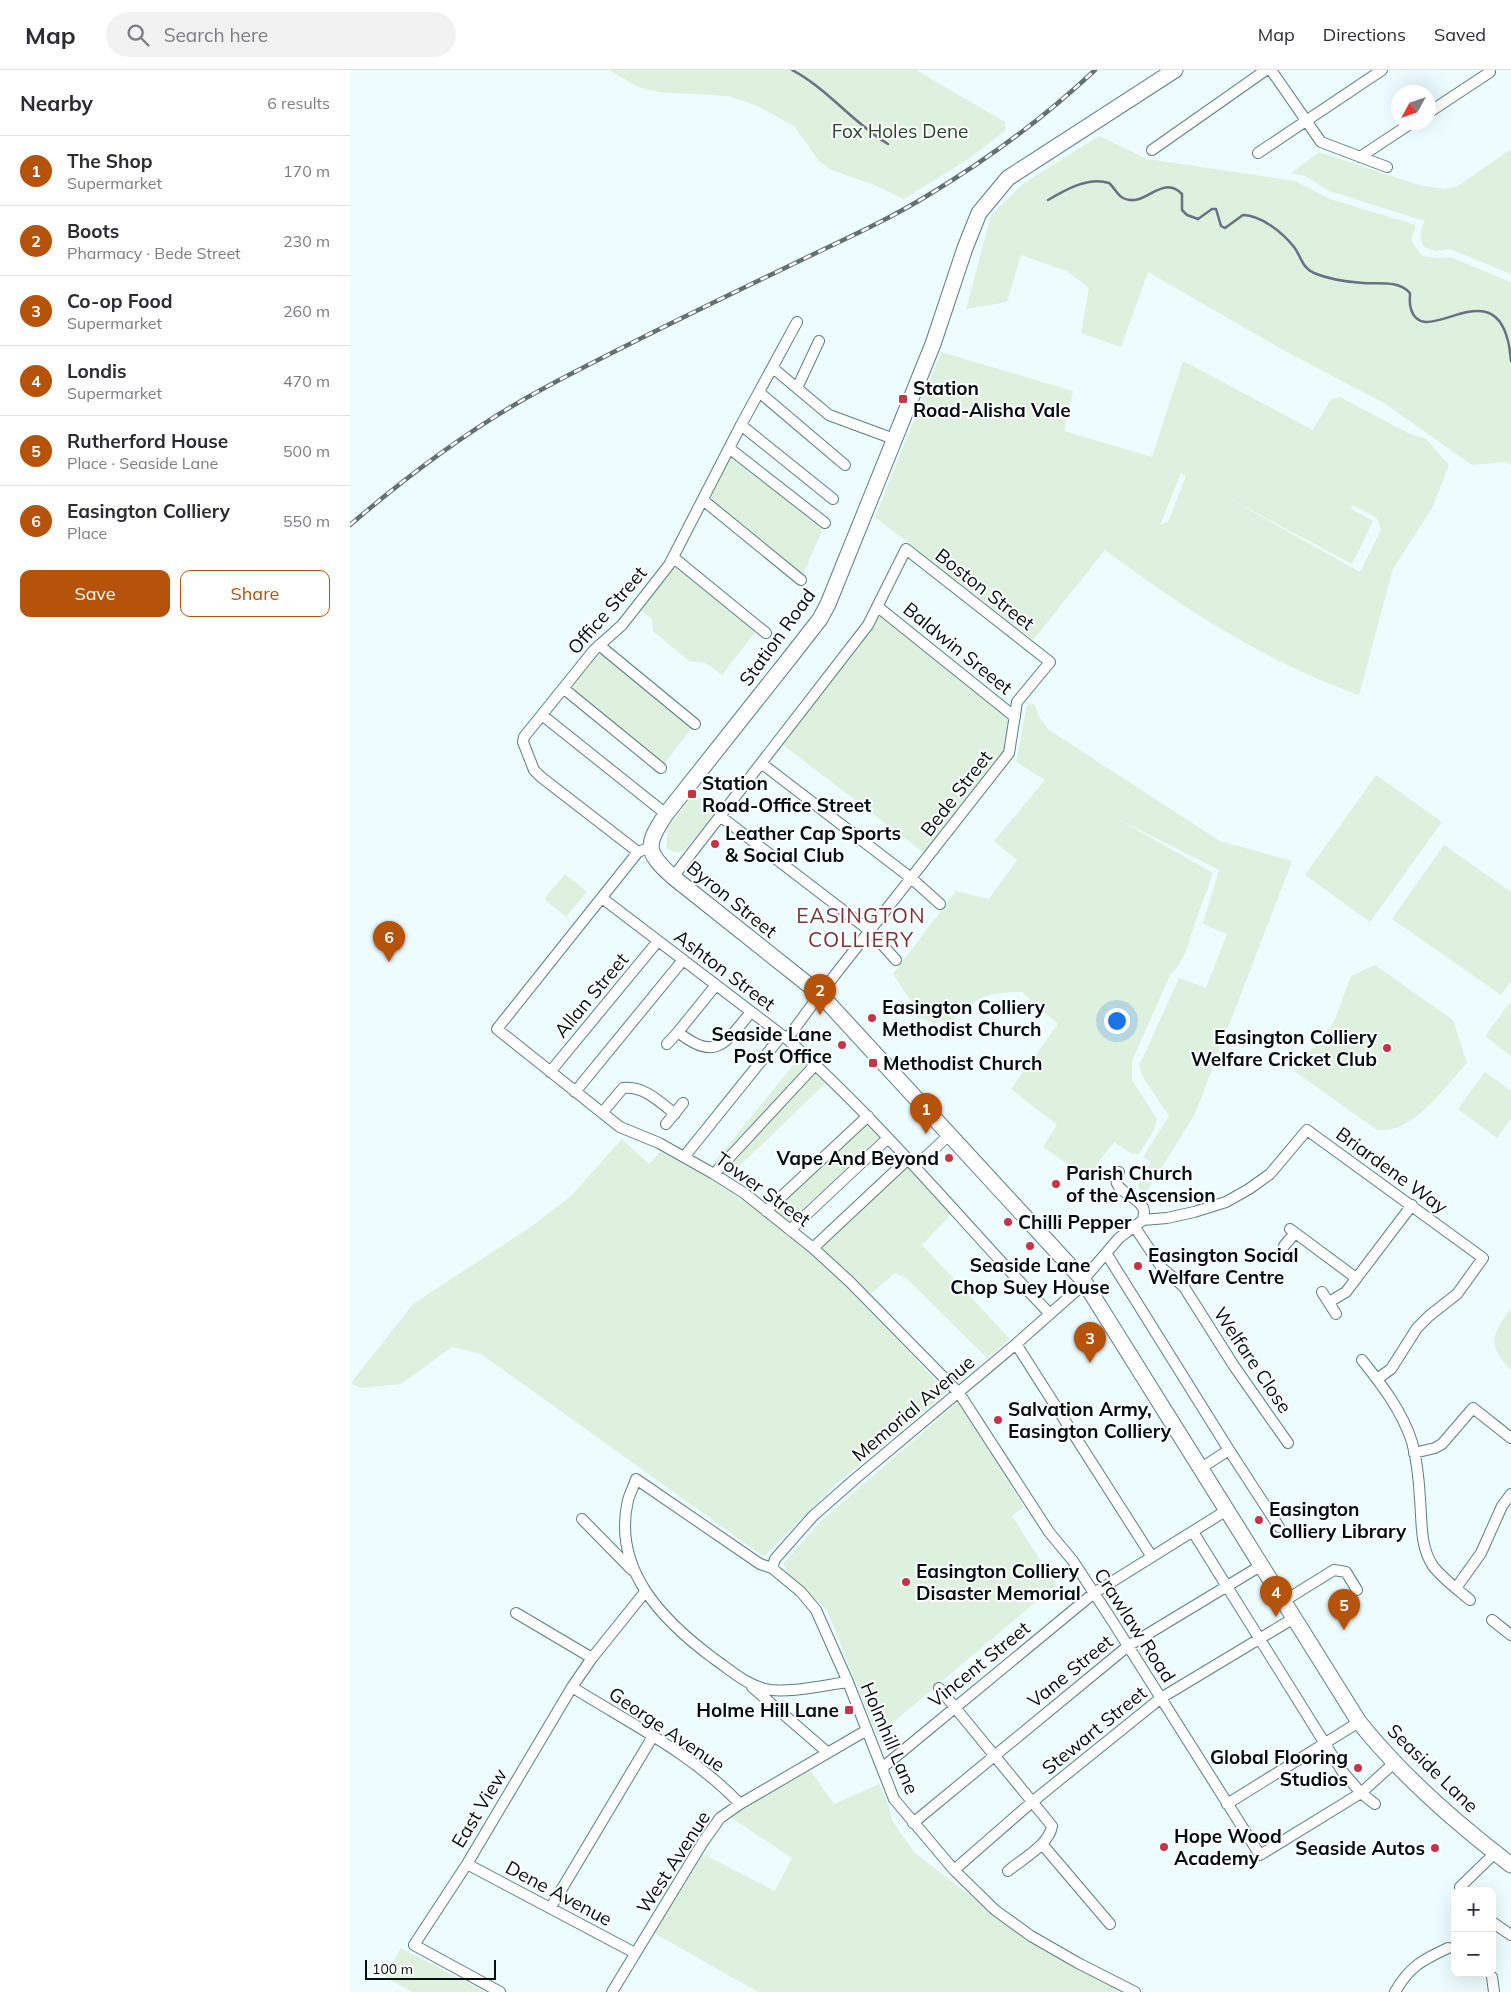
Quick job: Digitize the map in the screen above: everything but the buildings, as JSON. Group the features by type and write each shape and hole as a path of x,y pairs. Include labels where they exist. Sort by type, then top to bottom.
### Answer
{"main road":[{"name":"Station Road","path":"644,850 666,814 820,619 836,588 933,344 965,248 979,213 1008,178 1174,70"},
{"name":"Byron Street","path":"644,850 673,877 820,994"},
{"name":"Seaside Lane","path":"820,994 1084,1282 1360,1722 1394,1763 1439,1805 1511,1865"}],"street":[{"path":"1152,150 1266,70"},
{"path":"1271,70 1321,142 1387,167"},
{"path":"1258,153 1382,70"},
{"path":"1436,107 1490,72"},
{"path":"1360,157 1401,130"},
{"name":"Office Street","path":"644,850 534,770 523,742 524,737 599,645 622,625 674,558 729,448 796,322"},
{"path":"797,388 819,341"},
{"path":"773,368 830,414 894,439"},
{"path":"759,392 845,465"},
{"path":"741,425 833,499"},
{"path":"729,448 825,523"},
{"path":"703,500 801,580"},
{"name":"Boston Street","path":"878,607 906,549 1042,656"},
{"path":"674,558 766,633"},
{"path":"673,877 858,638 878,607"},
{"name":"Baldwin Sreeet","path":"878,607 1016,716"},
{"path":"599,645 695,724"},
{"name":"Bede Street","path":"684,1157 820,994 1010,753 1017,702 1050,662 1042,656"},
{"path":"563,688 661,768"},
{"path":"542,715 666,814"},
{"path":"761,763 911,878 940,904"},
{"path":"720,816 870,930 896,960"},
{"path":"602,898 644,850"},
{"name":"Ashton Street","path":"602,898 785,1037 816,1064 912,1163 1050,1314"},
{"name":"Tower Street","path":"602,898 497,1029 620,1127 659,1143 744,1193 813,1248 850,1281 959,1393"},
{"name":"Allan Street","path":"550,1072 658,941"},
{"path":"575,1092 683,960"},
{"path":"667,1044 716,986"},
{"path":"678,1032 696,1046 710,1048 721,1045 751,1012"},
{"path":"714,1174 816,1064"},
{"path":"602,1113 623,1088 632,1087 654,1097 675,1114"},
{"path":"666,1124 683,1103"},
{"path":"766,1211 868,1116"},
{"name":"Briardene Way","path":"1138,1223 1194,1212 1226,1202 1270,1174 1307,1130 1358,1169 1483,1258 1458,1294 1429,1316 1418,1328 1391,1369 1377,1379"},
{"path":"813,1248 912,1163 949,1135"},
{"path":"790,1230 888,1138"},
{"name":"Welfare Close","path":"1119,1172 1116,1176 1118,1184 1130,1197 1142,1205 1144,1212 1138,1223 1162,1268 1184,1287 1234,1366 1288,1443"},
{"path":"1329,1302 1346,1292 1412,1206"},
{"name":"Memorial Avenue","path":"772,1568 775,1558 813,1516 1050,1314 1084,1282 1119,1238 1138,1223"},
{"path":"1284,1246 1292,1231 1356,1278"},
{"path":"1106,1253 1279,1527"},
{"path":"1322,1292 1336,1314"},
{"path":"1016,1344 1152,1557"},
{"path":"1362,1360 1377,1379 1402,1418 1414,1453 1423,1540 1427,1555 1442,1576 1470,1600"},
{"name":"Crawlaw Road","path":"959,1393 1049,1532 1073,1561 1094,1593 1260,1855 1361,1793"},
{"path":"1414,1453 1435,1448 1442,1444 1473,1408 1511,1438"},
{"path":"1201,1468 1229,1450"},
{"name":"Holmhill Lane","path":"634,1572 627,1551 626,1521 628,1500 636,1479 760,1564 772,1568 801,1592 816,1610 848,1682 894,1799 954,1870 995,1910 1031,1936 1135,1992"},
{"path":"1456,1588 1481,1553 1502,1506 1511,1494"},
{"name":"Vincent Street","path":"882,1768 1094,1593 1228,1510"},
{"path":"582,1518 634,1572 645,1592 668,1618 703,1650 750,1684 827,1752"},
{"path":"1193,1532 1342,1770 1361,1793 1375,1804"},
{"name":"Vane Street","path":"914,1823 1128,1646 1262,1565"},
{"path":"1284,1601 1334,1570 1346,1572 1357,1590"},
{"name":"East View","path":"500,1992 414,1945 467,1864 572,1687 592,1658 645,1592"},
{"path":"516,1613 592,1658"},
{"name":"Stewart Street","path":"954,1870 1032,1802 1161,1698 1294,1618"},
{"path":"1492,1620 1511,1635"},
{"path":"750,1684 766,1690 779,1691 848,1682"},
{"name":"George Avenue","path":"572,1687 691,1761 726,1789 740,1804"},
{"path":"939,1688 1052,1826 1051,1833 1042,1844 1008,1871"},
{"path":"1227,1804 1360,1722"},
{"name":"West Avenue","path":"612,1992 702,1842 720,1818 740,1804 867,1730"},
{"path":"551,1907 653,1736"},
{"path":"1361,1793 1394,1763"},
{"path":"1042,1844 1110,1924"},
{"path":"1460,1887 1495,1853"},
{"name":"Dene Avenue","path":"467,1864 635,1953"},
{"path":"1496,1925 1511,1935"},
{"path":"1395,1992 1402,1981 1422,1960 1448,1948"},
{"path":"1492,1978 1494,1992"}],"green space":[{"name":"Fox Holes Dene","path":"609,70 916,70 1005,122 1006,130 967,160 904,199 872,184 831,170 819,161 794,126 755,105 728,96 658,92 638,87"},
{"path":"1099,136 1147,159 1295,181 1330,199 1416,225 1411,240 1422,256 1450,257 1511,282 1511,465 1506,462 1472,465 1384,403 1285,351 1148,272 1121,347 1081,333 1089,288 1067,271 1021,255 1007,302 966,309 991,215 1024,183"},
{"path":"1511,149 1511,274 1450,249 1436,251 1424,247 1421,234 1425,221 1329,191 1305,176 1291,173 1319,152 1419,185 1444,189 1458,186"},
{"path":"941,352 1073,391 1064,431 1152,457 1183,361 1313,430 1331,399 1340,397 1408,433 1426,439 1449,465 1432,508 1393,569 1359,695 1291,667 1227,632 1165,593 1105,550 1033,640 875,517","holes":["1181,473 1186,476 1168,522 1160,525","1221,494 1352,564 1373,521 1351,509 1352,505 1377,518 1381,530 1360,572"]},
{"path":"729,448 825,523 801,580 703,500"},
{"path":"670,562 756,631 722,675 706,663 689,661 653,631 652,619 636,607"},
{"path":"878,607 1015,717 1009,753 928,856 778,741"},
{"path":"599,645 695,724 661,768 563,688"},
{"path":"1034,704 1040,718 1049,730 1220,841 1292,861 1195,1114 1142,1199 1138,1185 1151,1162 1143,1157 1169,1116 1144,1079 1139,1066 1179,978 1206,988 1227,934 1203,924 1219,870 1118,819 1213,873 1183,957 1170,975 1132,1061 1132,1080 1157,1119 1153,1132 1139,1154 1130,1153 1114,1142 1097,1164 1104,1170 1095,1183 1043,1147 1057,1125 1011,1089 1058,1024 1022,992 988,995 974,1002 948,1024 942,1020 935,1024 915,1016 917,1010 893,974 956,891 989,899 1017,860 994,841 1045,780 1016,762 1027,705"},
{"path":"1376,775 1442,822 1370,922 1305,875"},
{"path":"694,793 717,811 684,851 677,852 666,848 668,828"},
{"path":"1444,845 1511,892 1511,981 1501,995 1392,919"},
{"path":"565,874 587,892 566,917 544,899"},
{"name":"Easington Colliery Welfare Cricket Club","path":"1375,965 1453,1020 1467,1063 1443,1091 1415,1118 1387,1130 1377,1130 1294,1071 1333,1024 1351,976"},
{"path":"1511,1001 1511,1056 1485,1036"},
{"path":"799,1058 827,1082 729,1176 712,1165"},
{"path":"1485,1072 1511,1091 1511,1119 1497,1138 1458,1109"},
{"path":"868,1116 888,1138 790,1230 766,1211"},
{"path":"622,1139 649,1164 661,1151 691,1166 758,1211 830,1270 947,1392 835,1485 764,1557 481,1354 452,1347 401,1384 360,1388 351,1383 413,1304 532,1226 571,1196"},
{"path":"908,1159 955,1210 922,1245 1010,1339 987,1358 906,1278 895,1273 866,1298 813,1248"},
{"path":"1511,1308 1511,1370 1498,1354 1494,1340 1499,1326"},
{"path":"958,1402 1024,1507 1012,1516 1056,1585 877,1736 827,1610 789,1575 783,1564 820,1522"},
{"path":"810,1770 834,1804 879,1784 887,1801 892,1820 914,1852 1029,1939 1129,1992 758,1992 654,1933 703,1854 775,1891 792,1858 730,1817"},
{"path":"401,1948 485,1992 412,1992 385,1977"}],"waterway":[{"path":"792,70 817,87 875,136 888,144"},
{"path":"1048,200 1077,185 1093,181 1109,183 1121,197 1131,200 1139,199 1167,187 1174,189 1182,194 1182,210 1187,215 1198,219 1212,209 1216,209 1221,226 1225,228 1243,215 1264,221 1289,242 1304,265 1314,273 1338,280 1400,286 1410,293 1410,307 1418,320 1429,322 1473,311 1487,312 1499,321 1508,341 1511,361"}],"railway":[{"path":"350,525 445,450 521,401 578,370 728,295 878,223 930,194 1016,136 1057,104 1095,70"}],"place":[{"name":"Station Road-Alisha Vale","path":"903,399"},
{"name":"Station Road-Office Street","path":"692,794"},
{"name":"Leather Cap Sports & Social Club","path":"715,844"},
{"name":"Easington Colliery","path":"389,962"},
{"name":"Boots","path":"820,1015"},
{"name":"Easington Colliery Methodist Church","path":"872,1018"},
{"name":"Seaside Lane Post Office","path":"842,1045"},
{"name":"Easington Colliery Welfare Cricket Club","path":"1387,1048"},
{"name":"Methodist Church","path":"873,1063"},
{"name":"The Shop","path":"926,1134"},
{"name":"Vape And Beyond","path":"949,1158"},
{"name":"Parish Church of the Ascension","path":"1056,1184"},
{"name":"Chilli Pepper","path":"1008,1222"},
{"name":"Seaside Lane Chop Suey House","path":"1030,1246"},
{"name":"Easington Social Welfare Centre","path":"1138,1266"},
{"name":"Co-op Food","path":"1090,1363"},
{"name":"Salvation Army, Easington Colliery","path":"998,1420"},
{"name":"Easington Colliery Library","path":"1259,1520"},
{"name":"Easington Colliery Disaster Memorial","path":"906,1582"},
{"name":"Londis","path":"1276,1617"},
{"name":"Rutherford House","path":"1344,1630"},
{"name":"Holme Hill Lane","path":"849,1710"},
{"name":"Global Flooring Studios","path":"1358,1768"},
{"name":"Hope Wood Academy","path":"1164,1847"},
{"name":"Seaside Autos","path":"1435,1848"}],"district":[{"name":"EASINGTON COLLIERY","path":"861,927"}]}
